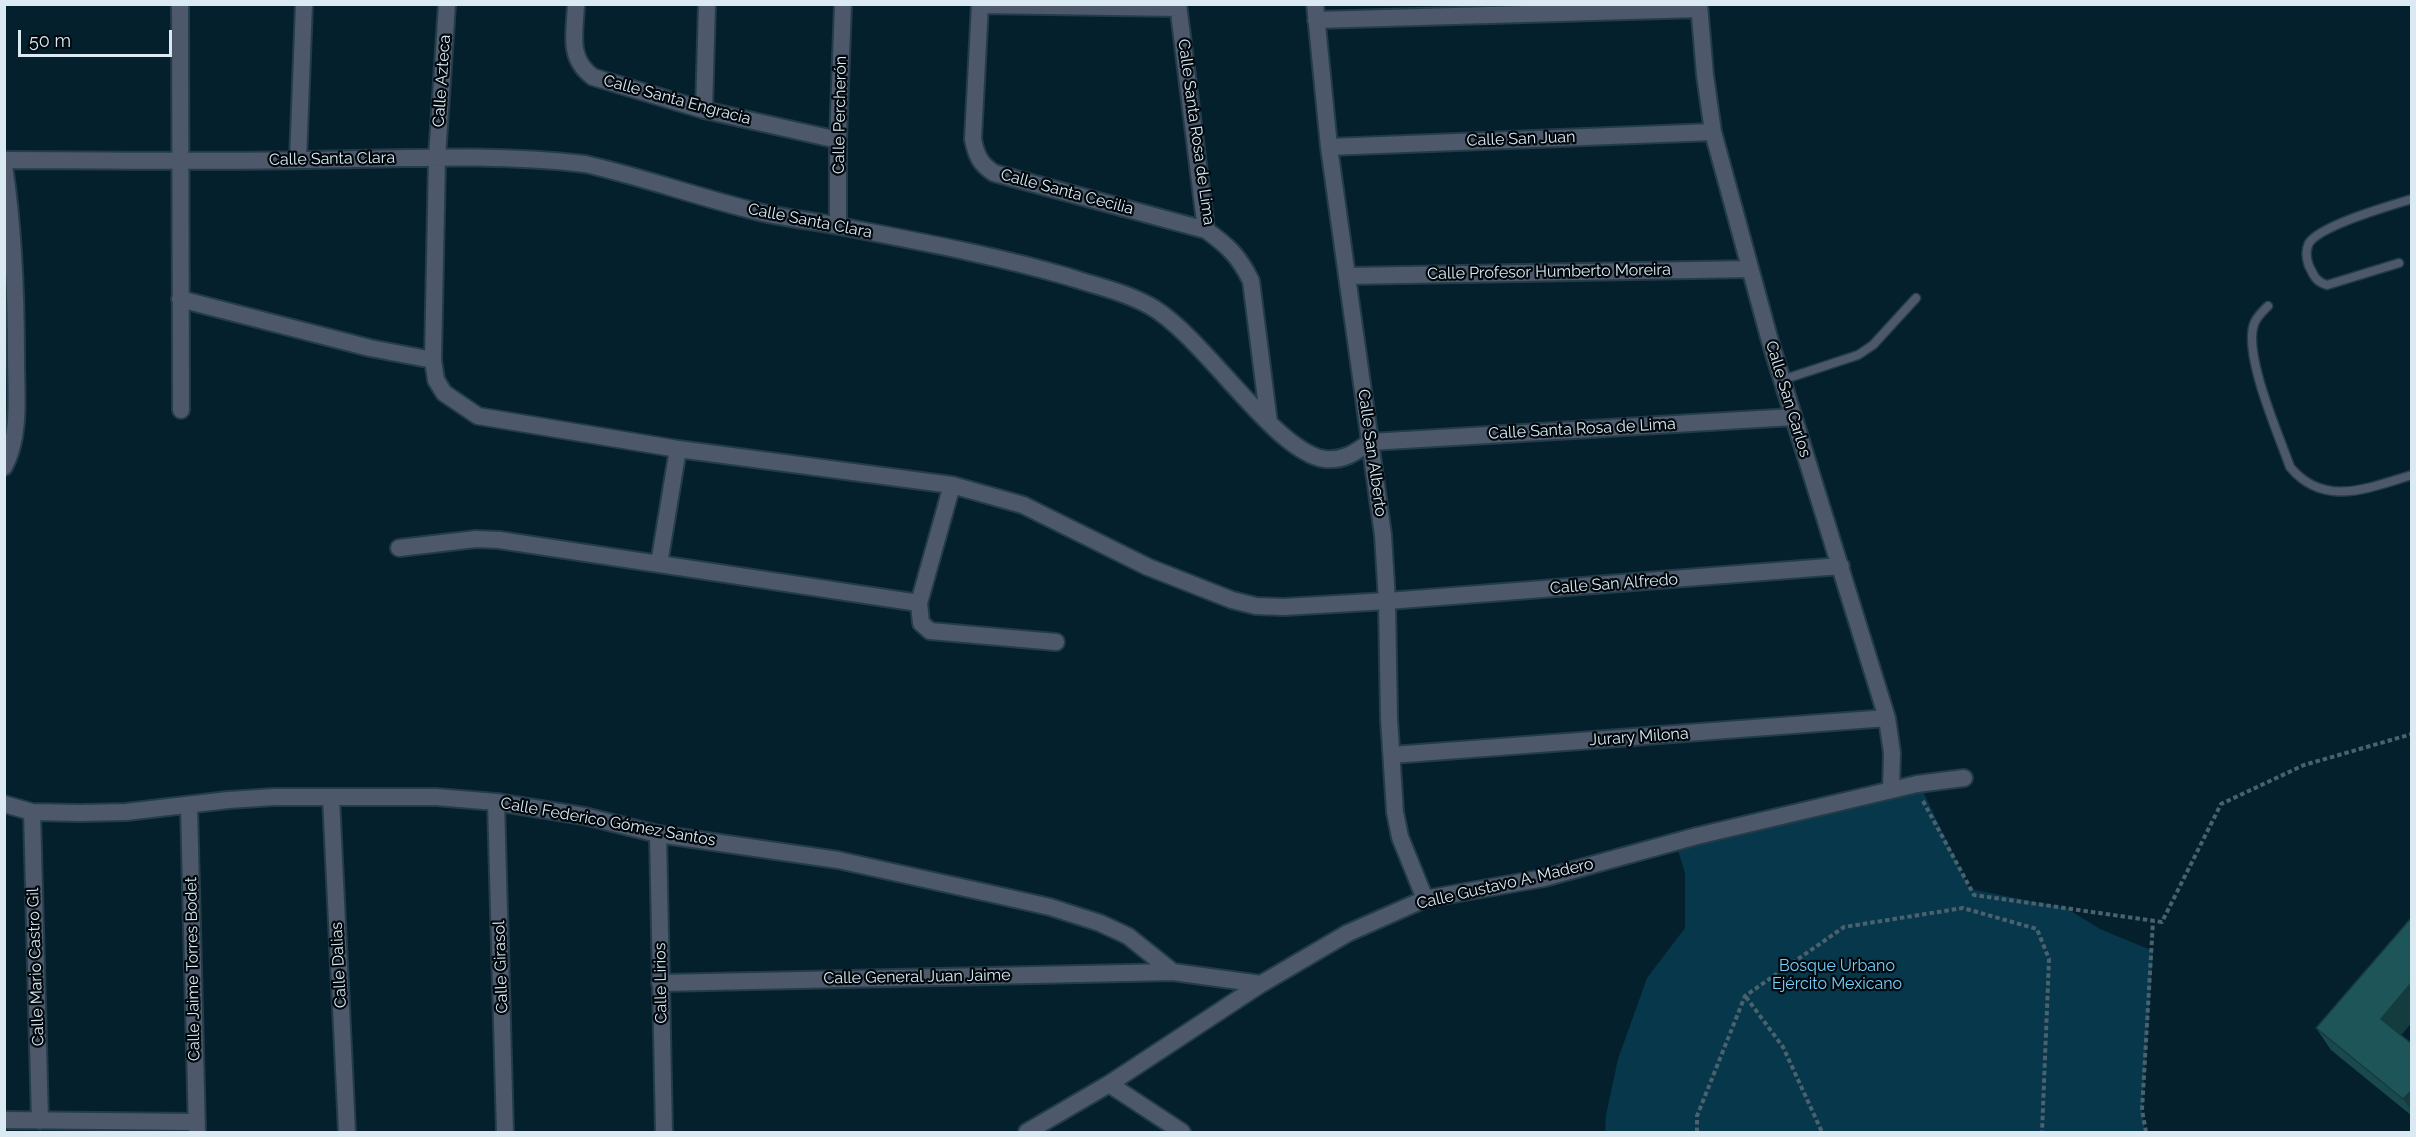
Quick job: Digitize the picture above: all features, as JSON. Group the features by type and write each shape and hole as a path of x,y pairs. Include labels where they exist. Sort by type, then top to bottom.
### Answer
{"street":[{"path":"180,4 182,410"},
{"path":"298,160 304,4"},
{"name":"Calle Azteca","path":"447,4 437,158 434,360 436,380 444,393 478,416 678,449"},
{"name":"Calle Santa Engracia","path":"576,4 575,51 580,66 593,77 704,110 838,140"},
{"path":"704,110 707,4"},
{"name":"Calle Percherón","path":"838,226 838,140 843,4"},
{"path":"980,5 1178,6"},
{"name":"Calle Santa Cecilia","path":"980,5 973,138 979,160 984,167 994,173 1206,230"},
{"name":"Calle Santa Rosa de Lima","path":"1178,6 1206,230 1231,248 1251,281 1269,423"},
{"path":"1315,12 1699,7"},
{"name":"Calle San Carlos","path":"1699,7 1713,132 1782,380 1887,718 1892,753 1891,790"},
{"name":"Calle San Alberto","path":"1315,12 1329,147 1383,535 1387,601 1389,719 1395,812 1406,854 1425,899"},
{"name":"Calle San Juan","path":"1329,147 1713,132"},
{"name":"Calle Santa Clara","path":"4,159 437,158 555,160 585,164 760,212 988,256 1038,268 1117,292 1150,306 1195,341 1269,423 1304,452 1323,459 1338,459 1352,454 1370,442"},
{"path":"4,166 12,233 16,380 14,439 4,467"},
{"name":"Calle Profesor Humberto Moreira","path":"1347,276 1750,268"},
{"path":"180,299 370,348 434,360"},
{"name":"Calle Santa Rosa de Lima","path":"1370,442 1793,417"},
{"path":"659,564 678,449"},
{"name":"Calle San Alfredo","path":"678,449 952,485 1023,505 1148,567 1232,600 1256,606 1284,607 1387,601 1841,566"},
{"path":"952,485 919,603 921,623 930,631 1056,642"},
{"path":"399,548 476,539 499,540 919,603"},
{"name":"Jurary Milona","path":"1392,755 1887,718"},
{"name":"Calle Gustavo A. Madero","path":"1027,1132 1109,1084 1261,984 1348,933 1425,899 1544,878 1697,836 1917,784 1964,778"},
{"name":"Calle Federico Gómez Santos","path":"4,804 32,812 126,812 228,800 331,796 436,797 496,802 584,816 658,834 838,860 1050,907 1100,923 1128,936 1173,972"},
{"name":"Calle Dalias","path":"331,796 347,1132"},
{"name":"Calle Girasol","path":"496,802 506,1132"},
{"name":"Calle Jaime Torres Bodet","path":"189,806 197,1127"},
{"name":"Calle Mario Castro Gil","path":"32,812 40,1121"},
{"name":"Calle Lirios","path":"658,834 664,1132"},
{"path":"1173,972 1261,984"},
{"name":"Calle General Juan Jaime","path":"660,983 1173,972"},
{"path":"1109,1084 1182,1132"},
{"path":"4,1120 197,1127"},
{"path":"61,1122 76,1132"}],"lane":[{"path":"2399,263 2327,285 2320,284 2315,279 2306,258 2306,250 2310,241 2331,228 2412,199"},
{"path":"1782,380 1858,355 1874,345 1916,298"},
{"path":"2268,306 2258,316 2253,326 2252,343 2255,364 2290,467 2301,480 2311,486 2333,492 2365,488 2412,475"}],"path":[{"path":"1923,801 1974,895 2162,922 2221,804 2304,765 2412,735"},
{"path":"1697,1132 1697,1116 1745,996 1844,927 1963,909 2037,929 2049,959 2042,1132"},
{"path":"2146,1132 2142,1110 2153,921"},
{"path":"1745,996 1783,1047 1822,1132"}],"green space":[{"name":"Bosque Urbano Ejército Mexicano","path":"1915,775 1970,889 2066,908 2100,929 2153,951 2142,1111 2145,1132 1605,1132 1606,1115 1618,1059 1647,978 1685,928 1685,873 1677,847 1724,836"}],"building":[{"path":"2412,917 2412,982 2381,1019 2412,1044 2412,1090 2403,1099 2316,1028"}]}
